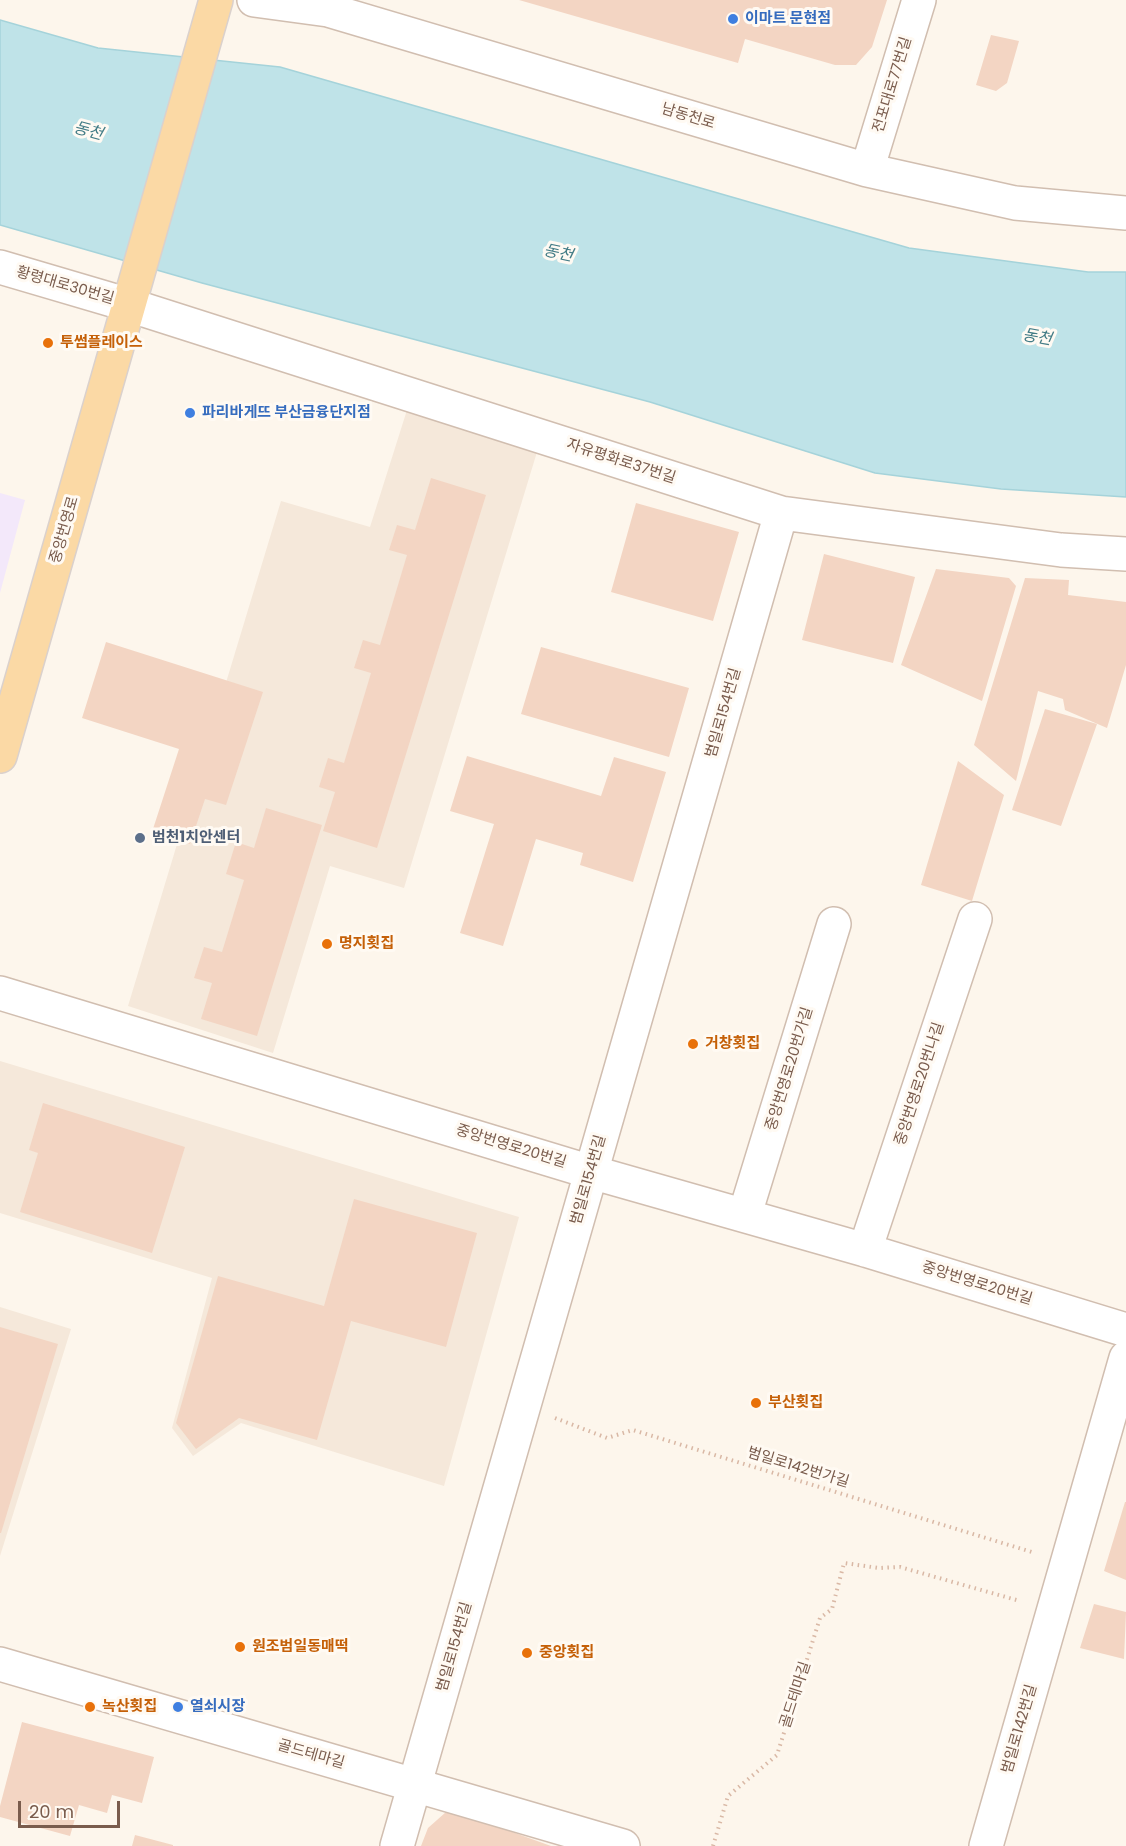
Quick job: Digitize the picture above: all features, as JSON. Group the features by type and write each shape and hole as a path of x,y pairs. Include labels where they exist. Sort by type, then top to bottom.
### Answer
{"main road":[{"name":"중앙번영로","path":"0,756 212,15"}],"street":[{"name":"남동천로","path":"254,0 328,10 867,170 1015,203 1126,213"},
{"name":"전포대로77번길","path":"867,170 919,0"},
{"name":"황령대로30번길","path":"0,267 129,305"},
{"name":"자유평화로37번길","path":"129,305 781,513 1061,550 1126,554"},
{"name":"범일로154번길","path":"397,1846 781,513"},
{"name":"중앙번영로20번나길","path":"865,1250 975,919"},
{"name":"중앙번영로20번가길","path":"745,1214 834,924"},
{"name":"중앙번영로20번길","path":"0,993 591,1172 745,1214 1126,1330"},
{"name":"범일로142번길","path":"986,1846 1067,1563 1116,1437 1126,1358"},
{"name":"골드테마길","path":"0,1664 623,1846"}],"path":[{"name":"범일로142번가길","path":"524,1407 608,1438 633,1430 1067,1563"},
{"name":"골드테마길","path":"712,1846 728,1796 777,1755 820,1618 832,1609 844,1563 879,1568 900,1567 1054,1611"}],"shaded area":[{"path":"407,410 537,452 404,888 330,866 273,1053 128,1006 281,501 370,527"},
{"path":"0,493 25,500 0,593"},
{"path":"0,1061 519,1217 444,1486 241,1423 193,1456 172,1428 212,1278 0,1213"},
{"path":"0,1307 71,1329 0,1556"}],"water":[{"name":"동천","path":"0,20 98,48 280,67 909,248 1088,272 1126,272 1126,497 1001,489 875,473 650,402 202,283 0,225"}],"building":[{"name":"이마트 문현점","path":"519,0 887,0 872,47 856,65 835,65 745,39 738,63"},
{"path":"991,35 1019,41 1007,83 996,91 976,85"},
{"path":"431,478 486,495 377,848 323,831 335,792 319,787 328,758 344,763 371,673 354,668 363,640 380,645 407,555 389,550 397,525 415,530"},
{"path":"636,503 739,532 713,621 611,592"},
{"path":"824,554 915,577 893,663 802,640"},
{"path":"936,569 1009,578 1016,586 982,701 901,665"},
{"path":"1025,578 1069,580 1068,595 1126,602 1126,665 1107,728 1065,710 1063,699 1038,691 1016,781 974,745"},
{"path":"106,642 263,692 226,805 205,799 190,844 152,832 179,749 82,718"},
{"path":"541,647 689,688 669,757 521,714"},
{"path":"1045,709 1097,724 1061,826 1012,810"},
{"path":"467,756 601,796 614,757 666,772 633,882 580,865 583,853 536,839 503,946 460,933 494,824 450,811"},
{"path":"958,761 1004,795 972,901 921,885"},
{"path":"266,808 322,825 257,1036 201,1019 212,983 194,978 204,947 222,952 244,880 226,874 236,842 254,848"},
{"path":"43,1103 185,1147 152,1253 20,1212 38,1153 29,1150"},
{"path":"354,1199 477,1233 446,1347 351,1321 317,1440 239,1418 196,1449 176,1423 218,1276 324,1306"},
{"path":"0,1327 58,1344 1,1533 0,1533"},
{"path":"1126,1502 1126,1580 1104,1571"},
{"path":"1094,1604 1126,1612 1124,1659 1080,1648"},
{"path":"22,1722 154,1757 142,1803 112,1795 107,1813 79,1805 70,1836 0,1817 0,1806"},
{"path":"446,1812 479,1820 551,1846 421,1846 428,1828"},
{"path":"135,1835 173,1845 173,1846 132,1846"}],"place":[{"name":"이마트 문현점","path":"733,19"},
{"name":"투썸플레이스","path":"48,343"},
{"name":"파리바게뜨 부산금융단지점","path":"190,413"},
{"name":"범천1치안센터","path":"140,838"},
{"name":"명지횟집","path":"327,944"},
{"name":"거창횟집","path":"693,1044"},
{"name":"부산횟집","path":"756,1403"},
{"name":"원조범일동매떡","path":"240,1647"},
{"name":"중앙횟집","path":"527,1653"},
{"name":"녹산횟집","path":"90,1707"},
{"name":"열쇠시장","path":"178,1707"}]}
